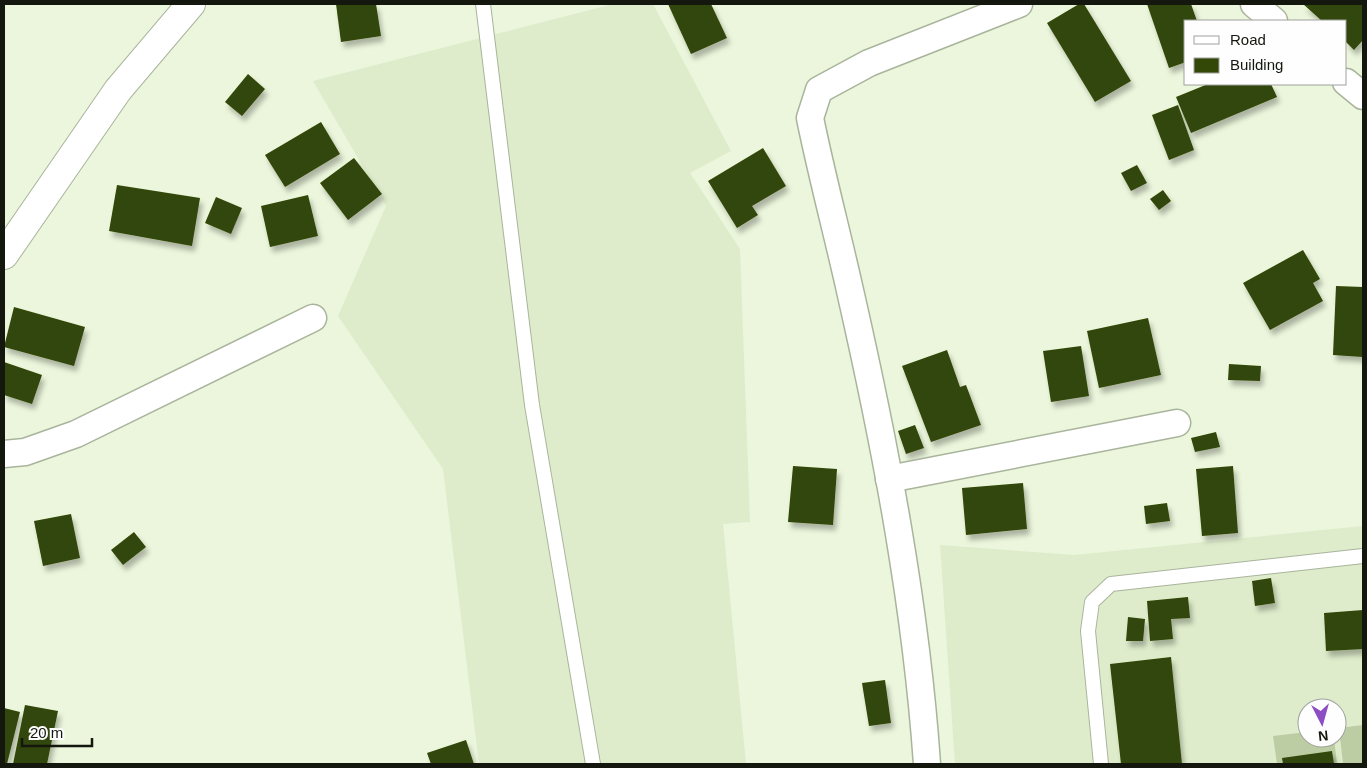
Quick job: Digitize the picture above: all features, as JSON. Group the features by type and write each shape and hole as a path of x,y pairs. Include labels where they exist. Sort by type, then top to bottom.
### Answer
{"street":[{"path":"4,255 118,90 191,4"},
{"path":"927,764 916,646 889,479 852,296 810,118 819,90 869,63 1019,4"},
{"path":"1254,4 1273,20"},
{"path":"1347,83 1363,96"},
{"path":"4,454 25,452 76,434 313,318"},
{"path":"889,479 1176,423"}],"lane":[{"path":"483,4 532,405 592,764"},
{"path":"1101,764 1088,631 1092,602 1112,584 1363,556"}],"shaded area":[{"path":"613,4 653,4 731,151 690,173 740,249 750,522 723,524 746,764 479,764 443,469 338,316 386,206 313,81"},
{"path":"1363,526 1363,764 955,764 940,545 1074,555"},
{"path":"1363,725 1363,764 1343,764 1341,748 1347,748 1347,727"},
{"path":"1297,733 1297,748 1335,748 1337,764 1277,764 1273,736"}],"building":[{"path":"336,4 376,4 381,36 341,42"},
{"path":"668,4 711,4 727,38 691,54"},
{"path":"1079,4 1084,4 1131,81 1095,102 1047,23"},
{"path":"1147,4 1191,4 1197,20 1184,20 1184,63 1169,68"},
{"path":"1303,4 1363,4 1363,40 1354,50 1347,43 1347,20 1321,20"},
{"path":"248,74 265,89 242,116 225,102"},
{"path":"1206,85 1271,85 1277,97 1191,133 1176,97"},
{"path":"1178,105 1194,150 1169,160 1152,115"},
{"path":"321,122 340,154 285,187 265,155"},
{"path":"763,148 786,186 752,206 758,215 737,228 708,181"},
{"path":"354,158 382,194 348,220 320,183"},
{"path":"1137,165 1147,183 1131,191 1121,173"},
{"path":"117,185 200,198 192,246 109,231"},
{"path":"1163,190 1171,201 1159,210 1150,199"},
{"path":"308,195 318,236 270,247 261,206"},
{"path":"216,197 242,208 231,234 205,223"},
{"path":"1303,250 1320,279 1313,283 1323,301 1270,330 1243,283"},
{"path":"1336,286 1363,287 1363,357 1333,355"},
{"path":"14,307 85,327 74,366 4,347"},
{"path":"1148,318 1161,375 1099,388 1087,331"},
{"path":"1081,346 1089,396 1051,402 1043,351"},
{"path":"947,350 960,387 966,385 981,425 931,442 902,366"},
{"path":"4,362 42,375 32,404 4,395"},
{"path":"1229,364 1261,366 1260,381 1228,380"},
{"path":"915,425 924,448 906,454 898,431"},
{"path":"1216,432 1220,447 1195,452 1191,438"},
{"path":"793,466 837,469 833,525 788,522"},
{"path":"1233,466 1238,533 1202,536 1196,469"},
{"path":"1023,483 1027,529 966,535 962,488"},
{"path":"1167,503 1170,521 1146,524 1144,506"},
{"path":"71,514 80,558 43,566 34,521"},
{"path":"134,532 146,547 123,565 111,550"},
{"path":"1271,578 1275,603 1255,606 1252,581"},
{"path":"1188,597 1190,618 1171,619 1173,639 1150,641 1147,601"},
{"path":"1363,610 1363,649 1326,651 1324,613"},
{"path":"1128,617 1145,619 1143,641 1126,641"},
{"path":"1171,657 1182,764 1121,764 1110,664"},
{"path":"885,680 891,723 869,726 862,683"},
{"path":"25,705 58,711 47,764 13,764"},
{"path":"4,708 20,712 7,764 4,764"},
{"path":"466,740 474,764 431,764 427,753"},
{"path":"1332,751 1334,764 1283,764 1282,758"}]}
